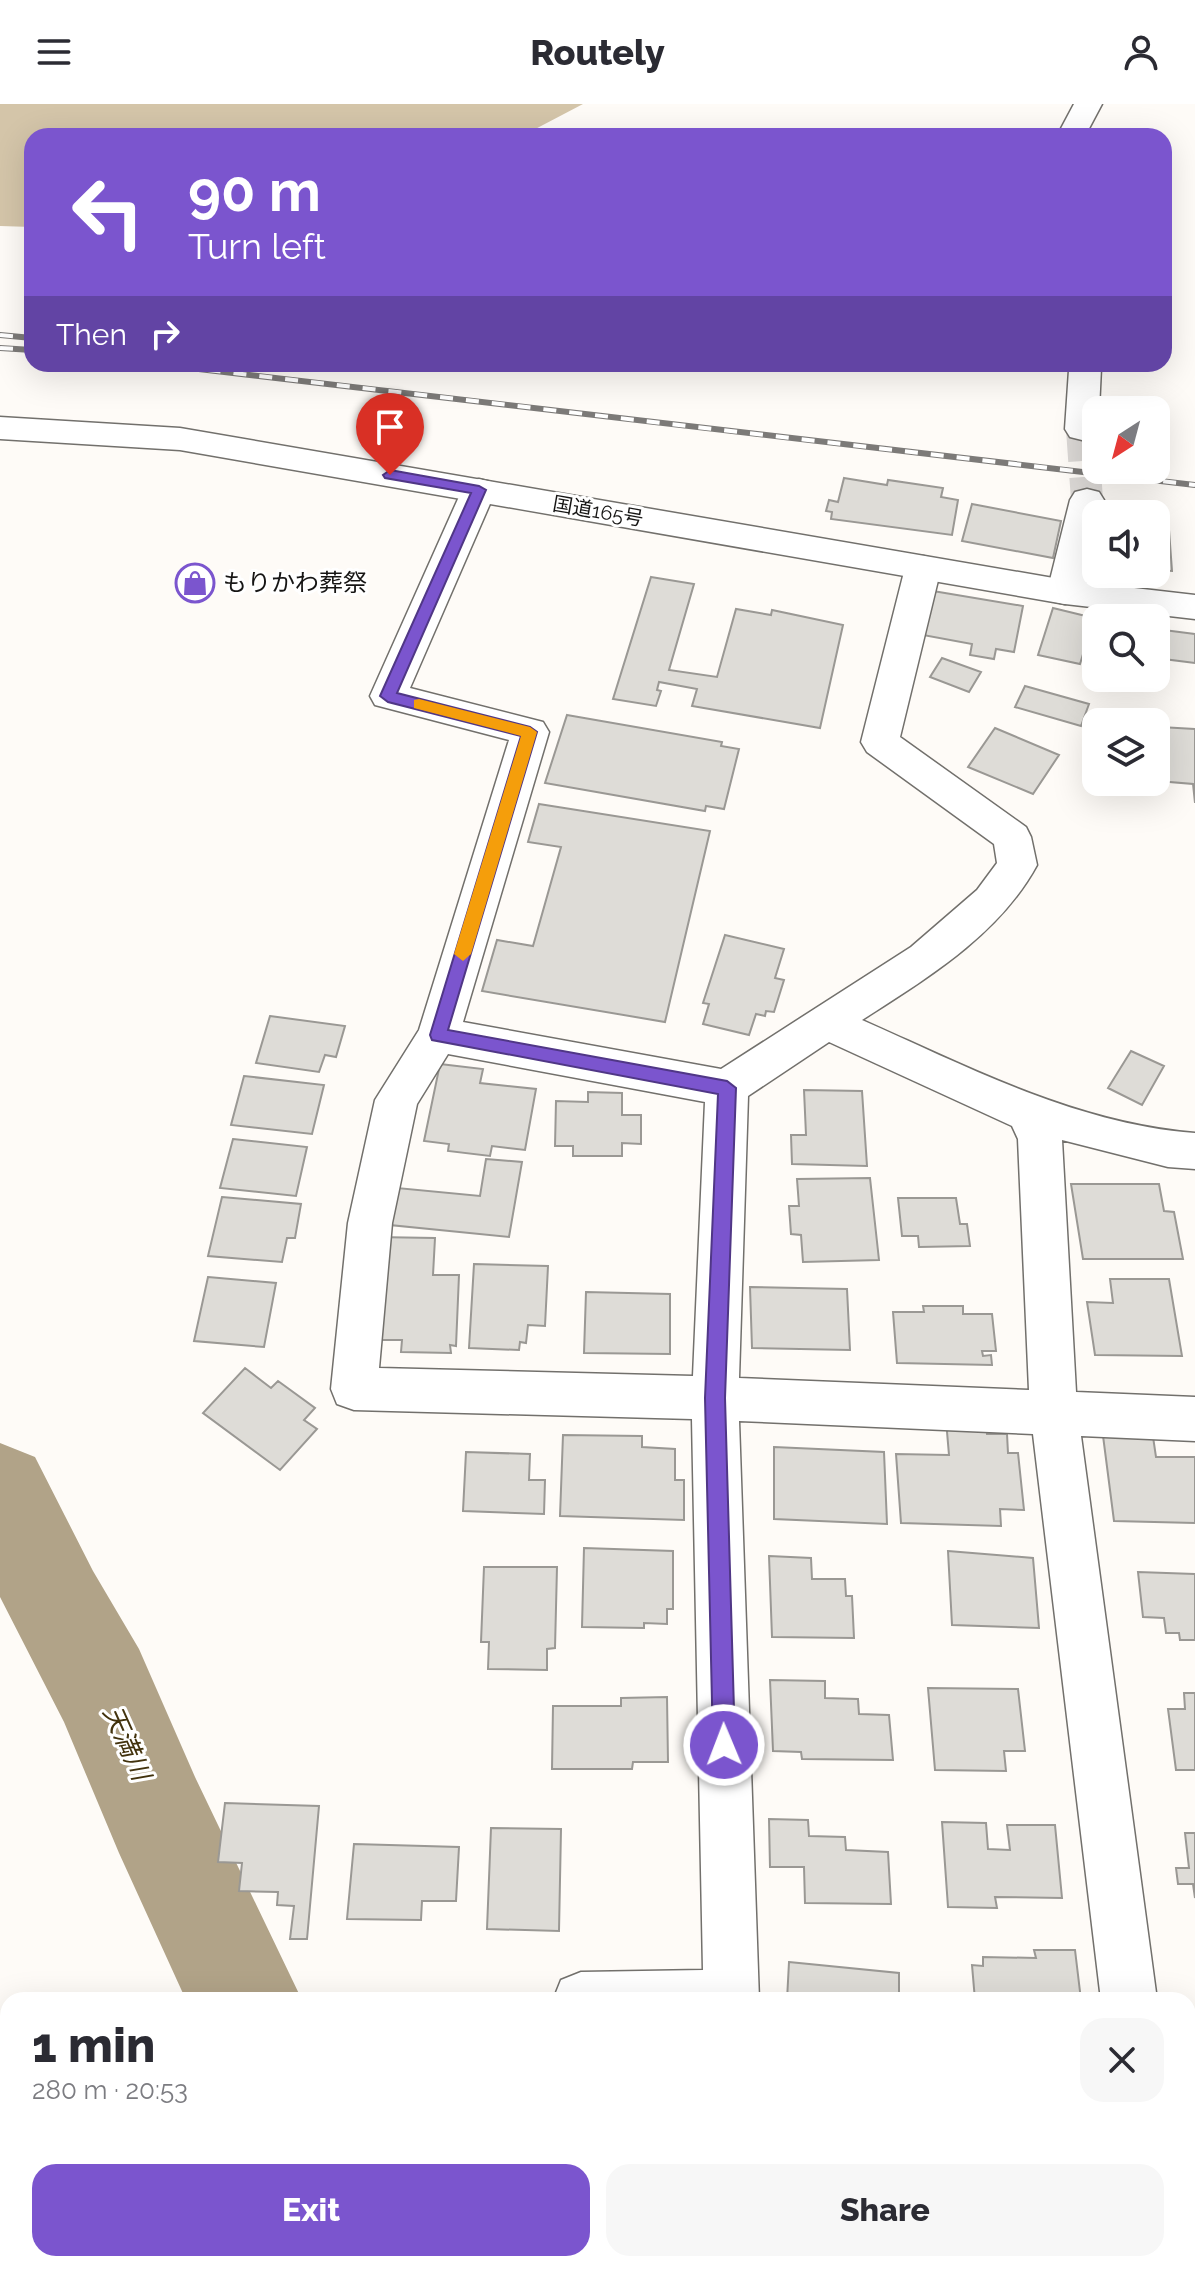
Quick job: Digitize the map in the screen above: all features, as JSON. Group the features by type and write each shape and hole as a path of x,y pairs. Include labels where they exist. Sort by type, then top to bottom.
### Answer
{"main road":[{"path":"1075,128 1088,104"},
{"path":"1084,396 1085,372"},
{"name":"国道165号","path":"0,428 180,439 1065,592 1195,607"},
{"path":"479,490 388,696 530,732 438,1035 396,1100 370,1223 354,1389 715,1398 1195,1419"},
{"path":"1065,592 1082,521"},
{"path":"438,1035 727,1088 925,958 991,901 1017,865 1012,837 880,742 923,568"},
{"path":"826,1022 1027,1113 1168,1149 1195,1151"},
{"path":"727,1088 715,1398 731,1992"},
{"path":"1027,1113 1040,1139 1054,1414 1128,1992"}],"shaded area":[{"path":"0,104 583,104 537,128 24,128 24,227 0,226"}],"building":[{"path":"844,478 887,485 888,480 943,488 941,497 958,500 952,535 831,519 832,512 826,511 829,500 838,502"},
{"path":"972,504 1061,521 1053,558 962,541"},
{"path":"651,577 694,584 669,670 717,677 736,609 771,615 772,610 843,625 820,728 692,706 697,689 659,682 657,690 661,691 656,706 613,699"},
{"path":"933,591 1023,606 1014,652 996,649 994,659 970,655 972,644 923,635"},
{"path":"1053,608 1082,615 1080,664 1038,655"},
{"path":"1170,631 1195,634 1195,663 1170,660"},
{"path":"942,658 981,672 969,692 930,677"},
{"path":"1025,686 1089,704 1088,708 1082,708 1081,726 1015,707"},
{"path":"567,715 722,742 721,746 739,749 724,809 706,806 705,811 545,783"},
{"path":"995,728 1059,755 1033,794 968,767"},
{"path":"1170,728 1195,729 1195,803 1193,784 1170,782"},
{"path":"539,804 710,831 665,1022 482,991 497,940 533,946 561,847 528,842"},
{"path":"725,935 784,949 775,978 784,980 774,1012 766,1011 765,1016 756,1014 749,1035 703,1024 709,1004 703,1003"},
{"path":"270,1016 345,1026 336,1057 325,1055 319,1072 256,1063"},
{"path":"1131,1051 1164,1066 1142,1105 1108,1088"},
{"path":"440,1064 483,1069 480,1083 536,1089 525,1150 492,1146 490,1156 448,1151 449,1144 424,1141"},
{"path":"244,1076 324,1085 312,1134 231,1125"},
{"path":"804,1090 862,1091 867,1166 792,1164 791,1135 806,1135"},
{"path":"588,1092 622,1093 622,1115 641,1115 641,1144 622,1143 622,1156 573,1156 573,1146 555,1146 556,1101 588,1102"},
{"path":"233,1139 307,1147 296,1196 220,1188"},
{"path":"486,1159 522,1162 509,1237 380,1224 387,1187 480,1196"},
{"path":"870,1178 879,1260 803,1262 801,1235 791,1234 789,1206 799,1206 797,1179"},
{"path":"1071,1184 1159,1184 1164,1211 1174,1212 1183,1259 1083,1259"},
{"path":"222,1197 301,1204 295,1238 287,1238 282,1262 208,1256"},
{"path":"898,1198 956,1198 960,1224 967,1224 970,1246 919,1247 918,1236 902,1236"},
{"path":"375,1237 435,1238 433,1275 459,1275 456,1346 450,1345 451,1353 401,1352 402,1340 367,1340"},
{"path":"474,1264 548,1266 545,1326 528,1325 526,1343 520,1342 519,1350 469,1348"},
{"path":"208,1277 276,1283 264,1347 194,1341"},
{"path":"1110,1279 1169,1279 1182,1356 1095,1355 1087,1302 1113,1303"},
{"path":"750,1287 847,1289 850,1350 752,1348"},
{"path":"586,1292 670,1294 670,1354 584,1353"},
{"path":"923,1306 963,1306 963,1314 992,1314 996,1351 982,1351 983,1356 991,1355 992,1365 897,1363 893,1312 924,1312"},
{"path":"245,1368 271,1388 278,1381 315,1408 304,1420 317,1429 280,1470 203,1413"},
{"path":"946,1420 986,1422 987,1434 1007,1434 1008,1453 1018,1453 1024,1510 1000,1509 1001,1526 901,1523 896,1454 949,1455"},
{"path":"1102,1428 1152,1430 1156,1457 1195,1457 1195,1523 1114,1521"},
{"path":"563,1435 642,1436 642,1447 675,1449 675,1480 684,1480 684,1520 560,1516"},
{"path":"774,1447 884,1452 887,1524 774,1519"},
{"path":"466,1452 530,1454 529,1480 545,1480 544,1514 463,1511"},
{"path":"584,1548 673,1551 673,1609 667,1609 667,1624 644,1623 644,1628 582,1627"},
{"path":"948,1551 1033,1558 1039,1628 952,1625"},
{"path":"769,1556 811,1558 812,1579 845,1579 846,1596 852,1596 854,1638 772,1637"},
{"path":"484,1567 557,1567 555,1648 547,1649 547,1670 488,1669 489,1642 481,1642"},
{"path":"1138,1572 1195,1574 1195,1640 1180,1640 1179,1633 1166,1633 1164,1618 1143,1617"},
{"path":"770,1680 825,1681 825,1698 858,1699 859,1714 889,1715 893,1760 802,1759 801,1752 773,1751"},
{"path":"928,1688 1018,1689 1025,1751 1004,1751 1006,1771 935,1770"},
{"path":"1184,1693 1195,1693 1195,1770 1176,1770 1168,1709 1185,1709"},
{"path":"667,1697 668,1762 633,1762 632,1769 552,1769 553,1706 621,1706 621,1698"},
{"path":"225,1803 319,1806 307,1939 290,1939 294,1906 277,1905 278,1892 239,1891 242,1863 218,1862"},
{"path":"769,1819 808,1820 809,1836 845,1837 846,1850 888,1852 891,1904 805,1903 804,1867 770,1867"},
{"path":"942,1822 986,1823 988,1849 1010,1850 1007,1825 1055,1825 1062,1898 995,1897 997,1908 948,1907"},
{"path":"491,1828 561,1829 559,1931 487,1929"},
{"path":"1185,1833 1195,1833 1195,1898 1193,1884 1178,1884 1176,1868 1189,1868"},
{"path":"354,1844 459,1847 456,1901 422,1901 421,1920 347,1919"},
{"path":"1034,1950 1075,1950 1080,1992 974,1992 972,1965 983,1966 983,1957 1036,1958"},
{"path":"789,1962 899,1973 899,1992 787,1992"}],"waterway":[{"name":"天満川","path":"0,1490 57,1606 102,1686 157,1815 241,1992"}],"tunnel":[{"path":"1086,484 1087,500"}],"railway":[{"path":"0,335 24,337"},
{"path":"0,348 24,350"},
{"path":"225,372 1195,485"}],"slow traffic":[{"path":"419,704 530,732 463,954"}],"place":[{"name":"もりかわ葬祭","path":"195,583"}],"route":[{"path":"390,475 479,490 388,696 530,732 438,1035 727,1088 715,1398 724,1745"}]}
